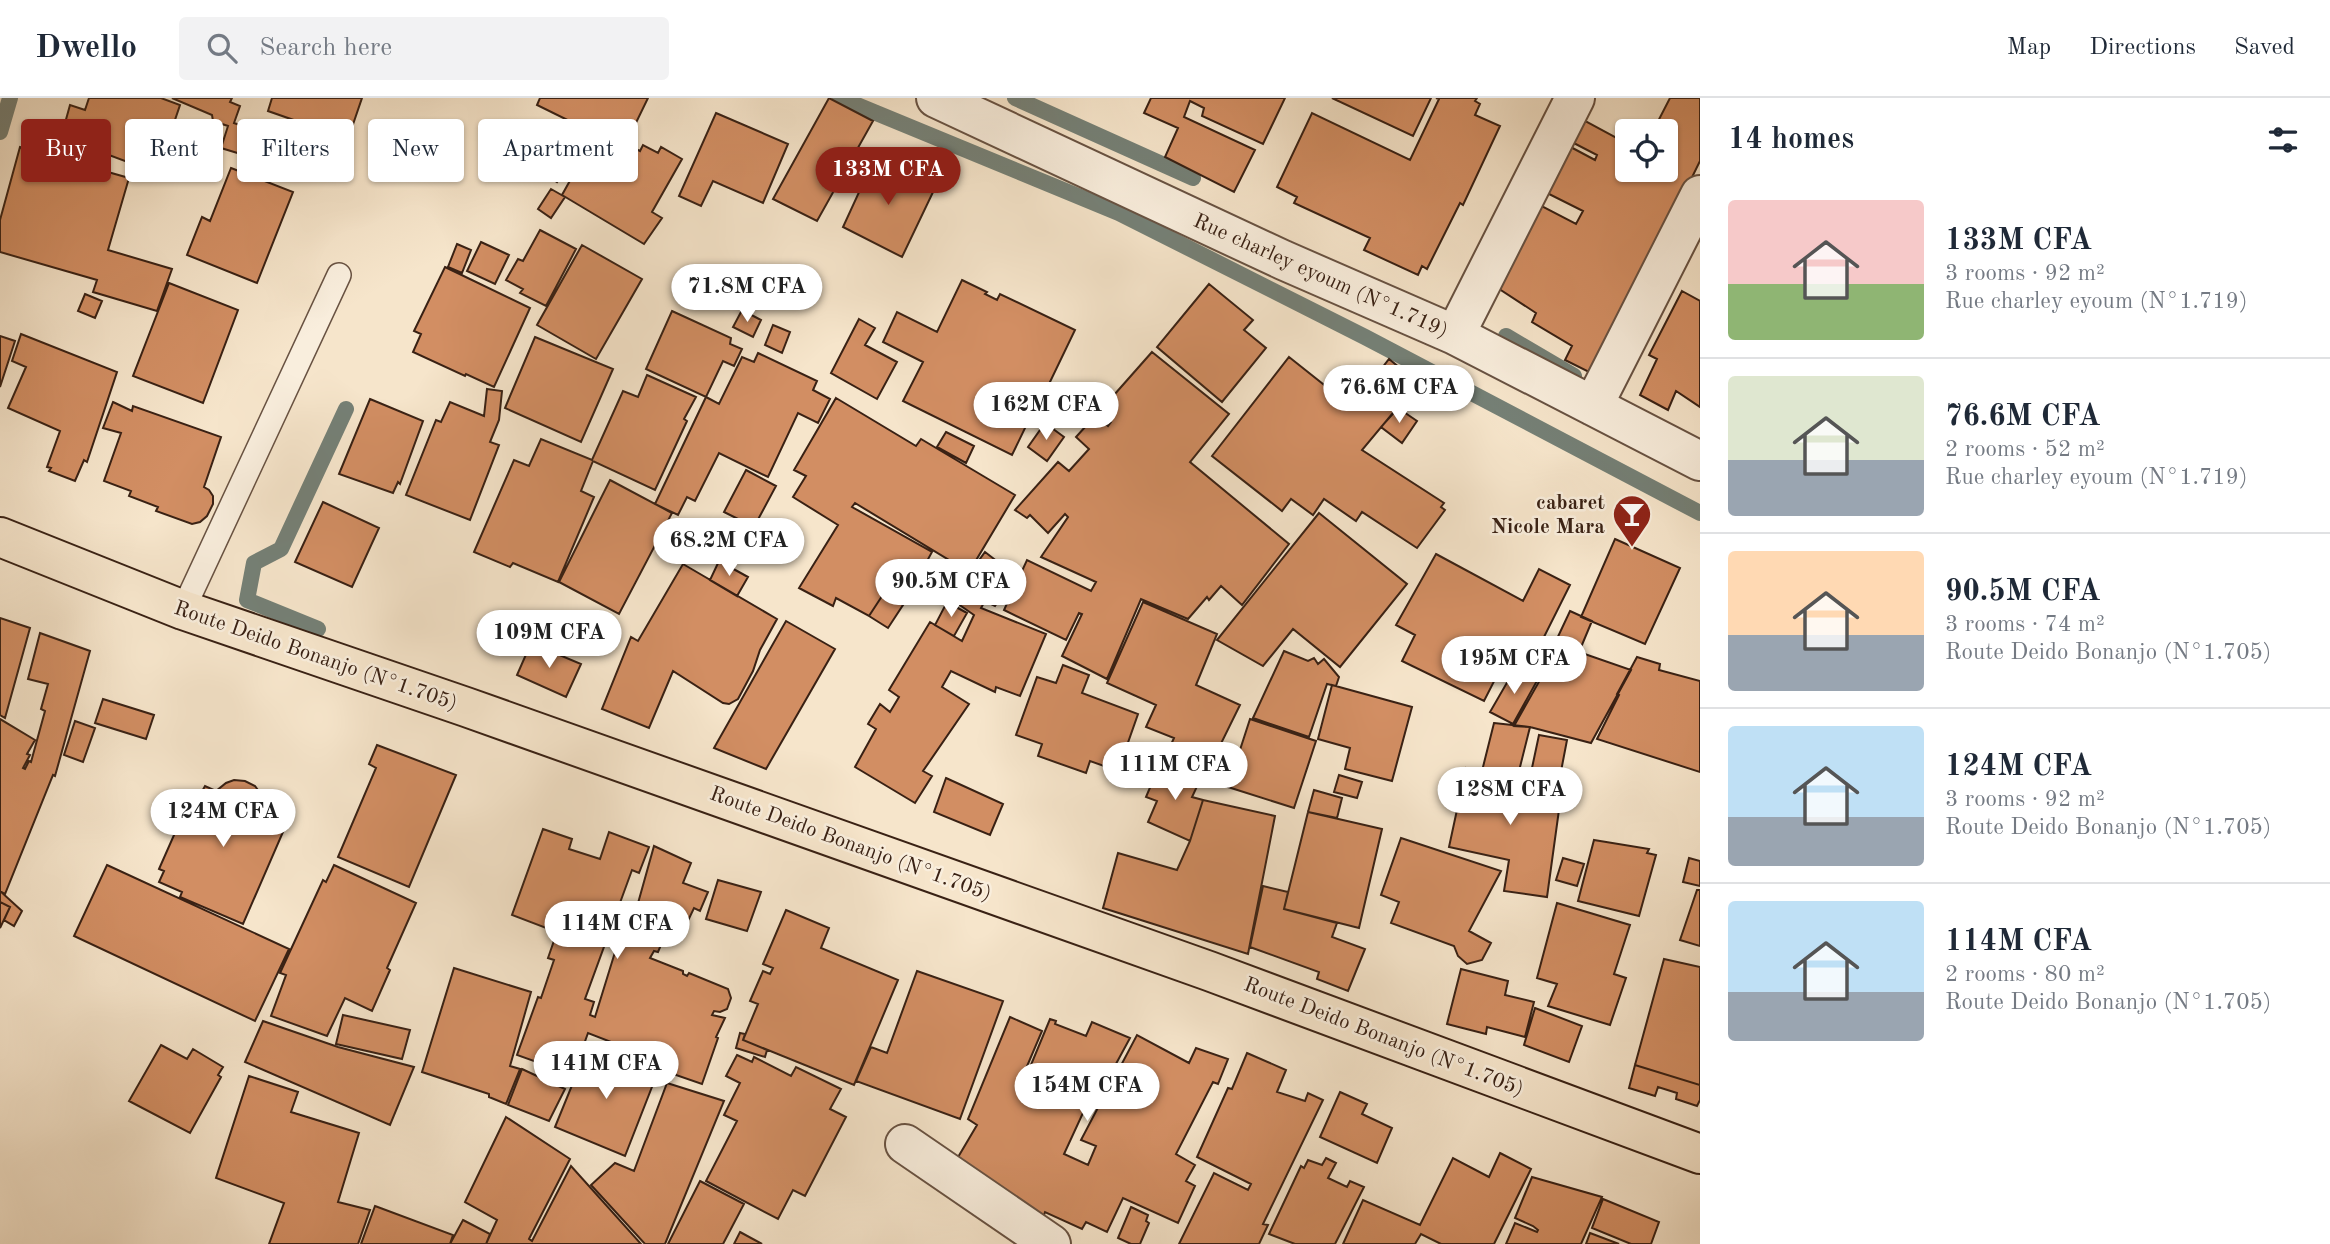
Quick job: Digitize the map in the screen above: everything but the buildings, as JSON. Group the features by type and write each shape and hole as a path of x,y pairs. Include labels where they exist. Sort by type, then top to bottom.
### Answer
{"main road":[{"name":"Route Deido Bonanjo (N°1.705)","path":"0,537 183,610 466,706 1209,971 1700,1154"}],"street":[{"name":"Rue charley eyoum (N°1.719)","path":"936,98 1283,260 1455,335 1700,461"},
{"path":"1455,335 1575,98"},
{"path":"1593,406 1700,195"},
{"path":"905,1144 1051,1244"}],"lane":[{"path":"183,610 339,275"}],"waterway":[{"path":"0,132 10,98"},
{"path":"840,98 1119,213 1365,337 1700,513"},
{"path":"1015,98 1193,178"},
{"path":"1506,336 1574,376"},
{"path":"318,629 247,600 254,563 281,549 346,409"}],"place":[{"name":"cabaret Nicole Mara","path":"1632,548"}]}
